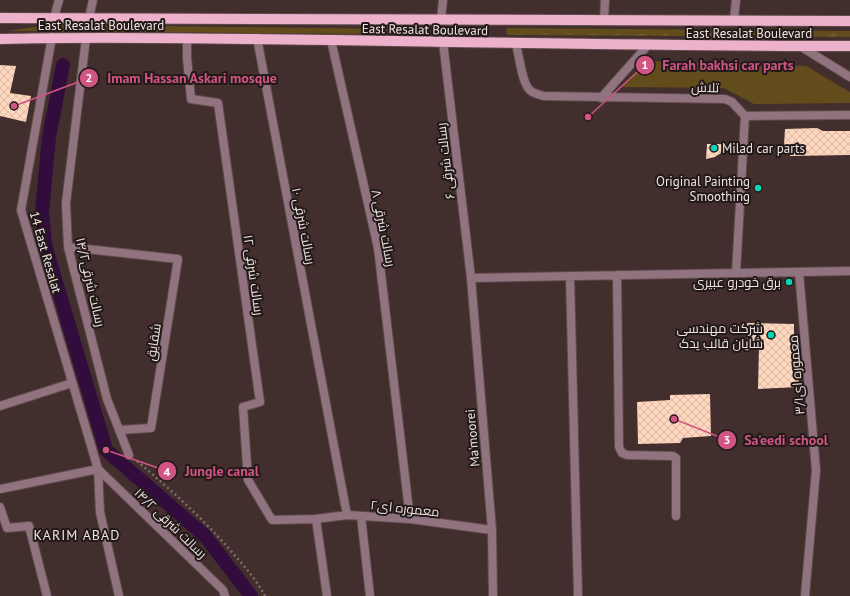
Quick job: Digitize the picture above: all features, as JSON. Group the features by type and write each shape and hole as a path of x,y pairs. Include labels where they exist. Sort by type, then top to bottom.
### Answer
{"main road":[{"name":"East Resalat Boulevard","path":"0,18 850,20"},
{"path":"186,38 187,19"},
{"name":"East Resalat Boulevard","path":"0,39 52,37 256,38 516,44 850,46"}],"street":[{"path":"54,18 59,0"},
{"path":"89,18 94,0"},
{"path":"441,19 443,0"},
{"path":"604,20 605,0"},
{"path":"734,20 736,0"},
{"name":"14 East Resalat","path":"52,37 21,210 98,469"},
{"name":"رسالت شرقی۱۴/۲","path":"86,38 66,203 68,247 107,399 129,455"},
{"name":"رسالت شرقی ۱۲","path":"186,38 191,99 218,103 260,402 243,407 248,480 272,520"},
{"name":"رسالت شرقی ۱۰","path":"256,38 347,515"},
{"name":"رسالت شرقی ۸","path":"332,40 378,248 410,519"},
{"name":"رسالت شرقی ۶","path":"443,42 471,278"},
{"name":"تلاش","path":"516,44 526,86 530,91 543,96 725,99 732,102 745,116"},
{"path":"601,98 648,45"},
{"path":"800,46 850,77"},
{"path":"736,273 745,116 850,115"},
{"name":"شقایق","path":"68,247 178,259 151,428 119,430"},
{"path":"471,278 850,271"},
{"name":"معموره ای۳/۱","path":"799,272 816,470 805,596"},
{"path":"617,275 619,447 622,453 627,455 673,456 676,458 676,516"},
{"path":"570,276 578,596"},
{"name":"Ma'moorei","path":"471,278 492,530 493,596"},
{"path":"0,406 72,383"},
{"path":"0,489 98,469 100,512 119,596"},
{"name":"رسالت شرقی ۱۴/۲","path":"98,469 223,590 225,596"},
{"path":"0,507 7,528 29,526 47,596"},
{"name":"معموره ای۲","path":"272,520 316,519 347,515 410,519 492,530"},
{"path":"361,516 370,596"},
{"path":"316,519 327,596"}],"path":[{"path":"129,455 176,494 223,541 257,582 265,596"}],"green space":[{"path":"49,25 414,29 387,34 7,31"},
{"path":"506,28 850,31 850,37 507,35"},
{"path":"646,61 806,66 850,92 850,103 754,104 724,88 621,87"}],"building":[{"path":"0,65 16,66 10,93 31,96 26,122 0,116"},
{"path":"817,128 823,131 850,131 850,155 790,156 791,146 784,145 785,129"},
{"name":"Milad car parts","path":"707,144 724,144 721,153 715,157 706,159"},
{"path":"747,323 794,324 794,362 798,362 799,387 758,389 759,346 748,346"},
{"path":"710,394 711,436 683,438 680,443 638,444 637,402 670,400 670,395"}],"waterway":[{"path":"63,65 49,137 42,212 45,245 106,450 205,536 251,596"}],"place":[{"name":"Imam Hassan Askari mosque","path":"14,106"},
{"name":"Farah bakhsi car parts","path":"588,117"},
{"name":"Milad car parts","path":"714,148"},
{"name":"Original Painting Smoothing","path":"758,188"},
{"name":"برق خودرو عبیری","path":"789,282"},
{"name":"شرکت مهندسی شایان قالب یدک","path":"771,335"},
{"name":"Sa'eedi school","path":"674,419"},
{"name":"Jungle canal","path":"106,450"}],"district":[{"name":"KARIM ABAD","path":"77,535"}]}
